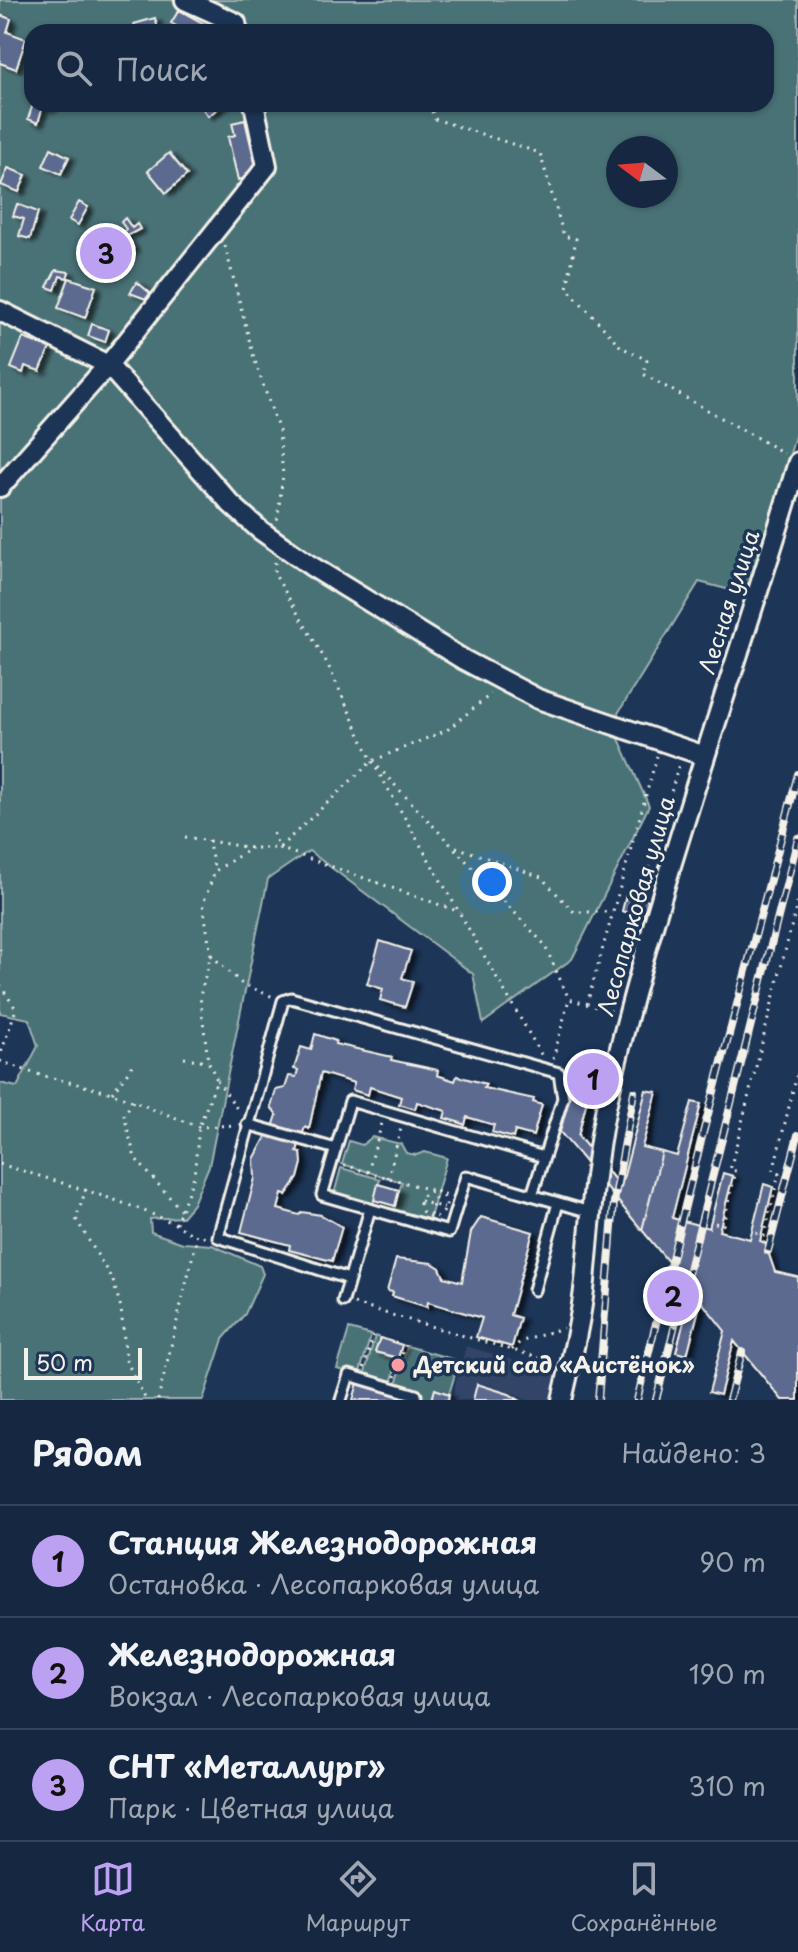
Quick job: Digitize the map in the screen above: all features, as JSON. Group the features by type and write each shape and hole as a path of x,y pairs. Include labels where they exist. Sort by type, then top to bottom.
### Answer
{"street":[{"path":"185,0 236,24"},
{"path":"0,487 108,365 267,166 256,112"},
{"path":"0,311 108,365 231,504 275,540 464,660 538,699 705,756"},
{"name":"Лесная улица","path":"705,756 791,457"},
{"name":"Лесопарковая улица","path":"562,1400 577,1325 600,1135 684,815 705,756"}],"lane":[{"path":"349,1279 218,1237 283,1001 291,998 359,1015 559,1073 563,1098 532,1195"},
{"path":"544,1157 350,1101 322,1195 429,1222 449,1232 450,1210 459,1198 466,1176 590,1212"},
{"path":"247,1124 336,1149"},
{"path":"534,1290 558,1203"},
{"path":"343,1301 370,1209"},
{"path":"341,1400 349,1375 416,1395 414,1400"}],"path":[{"path":"432,112 435,119 540,153 564,236 576,239 567,288 621,347 647,360 643,374 791,457"},
{"path":"220,225 254,358 279,431 283,475 274,573 327,663 372,761 550,1070"},
{"path":"279,848 372,761 447,730 506,682"},
{"path":"587,1004 659,749"},
{"path":"641,899 682,755"},
{"path":"372,761 544,944 569,999 550,1070"},
{"path":"273,833 279,848"},
{"path":"185,837 251,848 279,848 460,912"},
{"path":"208,840 215,871 203,904 211,955 200,996 208,1061 247,1124"},
{"path":"452,846 541,877 574,912 613,912"},
{"path":"215,871 251,848"},
{"path":"715,1223 723,1225 736,1171 730,1170 798,900"},
{"path":"211,955 241,983 283,1001"},
{"path":"0,985 16,1009 0,1058 33,1073 112,1093 199,1127 247,1124"},
{"path":"569,999 629,1016"},
{"path":"184,1058 208,1061"},
{"path":"112,1093 133,1065"},
{"path":"756,1233 764,1236 779,1174 773,1172 798,1070"},
{"path":"176,1224 194,1176 199,1127 217,1080"},
{"path":"133,1101 124,1115 135,1158 181,1210"},
{"path":"368,1172 385,1111"},
{"path":"388,1178 405,1117"},
{"path":"332,1161 459,1198"},
{"path":"0,1165 86,1189 176,1224 197,1238 158,1400"},
{"path":"86,1189 76,1219 113,1281 121,1308 126,1360 146,1400"},
{"path":"429,1222 422,1212 420,1201 425,1194 437,1192"},
{"path":"429,1222 437,1192"},
{"path":"437,1192 450,1210"},
{"path":"420,1201 450,1210"},
{"path":"429,1222 450,1210"},
{"path":"343,1301 569,1367"},
{"path":"512,1350 520,1342 577,1325"},
{"path":"361,1379 373,1336"},
{"path":"392,1388 405,1345"}],"shaded area":[{"path":"466,1346 555,1372 550,1400 451,1400"}],"green space":[{"path":"0,0 798,0 798,425 755,580 734,591 699,582 612,723 649,806 572,959 483,1023 473,974 309,851 268,879 209,1166 193,1204 182,1217 150,1219 151,1232 183,1243 212,1245 260,1266 263,1274 245,1314 223,1339 203,1400 0,1400 0,1083 17,1087 38,1046 29,1019 0,1013"},
{"path":"372,1137 401,1144 406,1153 416,1155 425,1152 447,1158 429,1221 393,1211 402,1182 342,1164 349,1141 362,1145"},
{"path":"341,1168 380,1179 373,1205 334,1194"},
{"path":"349,1329 371,1335 359,1375 337,1369"},
{"path":"375,1336 380,1338 376,1352 398,1358 391,1384 364,1376"},
{"path":"407,1346 459,1361 449,1394 435,1390 432,1400 418,1400 420,1392 396,1385"}],"building":[{"path":"179,10 204,24 173,24"},
{"path":"0,15 11,19 7,32 24,38 24,45 16,69 0,63"},
{"path":"155,18 157,24 134,24"},
{"path":"30,112 41,112 38,123 28,119"},
{"path":"245,120 258,175 238,180 228,137 235,135 232,123"},
{"path":"51,148 69,157 61,174 43,166"},
{"path":"169,153 187,175 166,193 148,171"},
{"path":"8,168 26,175 19,192 1,185"},
{"path":"79,202 88,207 78,225 69,220"},
{"path":"17,204 38,212 30,239 19,236 24,219 13,216"},
{"path":"125,218 132,228 137,224 140,229 125,237 133,248 124,260 101,242 112,227 122,234 126,229 121,222"},
{"path":"56,270 69,272 67,278 60,276 55,290 47,287"},
{"path":"69,278 96,287 85,318 58,308"},
{"path":"137,282 150,293 146,299 130,293"},
{"path":"92,324 109,330 105,342 88,336"},
{"path":"23,338 50,348 40,371 25,366 23,373 11,368"},
{"path":"626,895 648,900 643,917 622,911"},
{"path":"380,941 411,951 402,978 413,982 405,1007 380,1000 383,989 367,984"},
{"path":"315,1034 336,1041 335,1044 438,1070 437,1075 455,1081 457,1076 486,1084 484,1088 534,1099 533,1102 542,1105 533,1136 515,1131 513,1138 492,1132 494,1125 467,1117 465,1125 444,1118 446,1111 417,1102 415,1109 399,1104 401,1097 370,1087 368,1095 352,1090 354,1083 321,1073 309,1129 305,1127 302,1135 273,1127 277,1115 271,1107 276,1090 285,1088 289,1076 296,1077 298,1070 294,1069 301,1047 311,1050"},
{"path":"646,1090 657,1092 642,1147 662,1152 642,1230 560,1132 571,1091 588,1096 578,1136 621,1187"},
{"path":"692,1102 701,1104 672,1218 709,1228 723,1173 733,1176 719,1231 750,1239 764,1184 773,1187 760,1241 765,1243 775,1272 798,1277 798,1400 782,1400 734,1341 720,1395 709,1392 725,1331 701,1301 687,1355 676,1352 692,1291 642,1230 662,1152 677,1156"},
{"path":"267,1135 299,1144 297,1152 301,1153 298,1178 286,1195 282,1194 278,1209 299,1215 302,1212 321,1215 342,1227 332,1261 289,1250 290,1245 241,1232 255,1178 254,1159"},
{"path":"378,1184 399,1190 395,1206 374,1200"},
{"path":"481,1217 533,1232 510,1315 520,1318 512,1347 476,1337 482,1318 428,1302 427,1307 392,1296 393,1292 387,1291 396,1259 432,1263 440,1268 444,1277 462,1282 471,1232"},
{"path":"380,1338 402,1345 398,1358 375,1352"},
{"path":"358,1383 410,1398 410,1400 353,1400"},
{"path":"477,1384 509,1394 519,1400 473,1400"},
{"path":"435,1389 449,1394 448,1400 432,1400"}],"railway":[{"path":"637,1400 703,1133 798,774"},
{"path":"656,1400 798,838"},
{"path":"598,1400 614,1202 634,1092"},
{"path":"768,1251 798,1135"},
{"path":"729,1400 742,1352"}],"place":[{"name":"СНТ «Металлург»","path":"106,253"},
{"name":"Станция Железнодорожная","path":"593,1079"},
{"name":"Железнодорожная","path":"673,1296"},
{"name":"Детский сад «Аистёнок»","path":"398,1365"}]}
